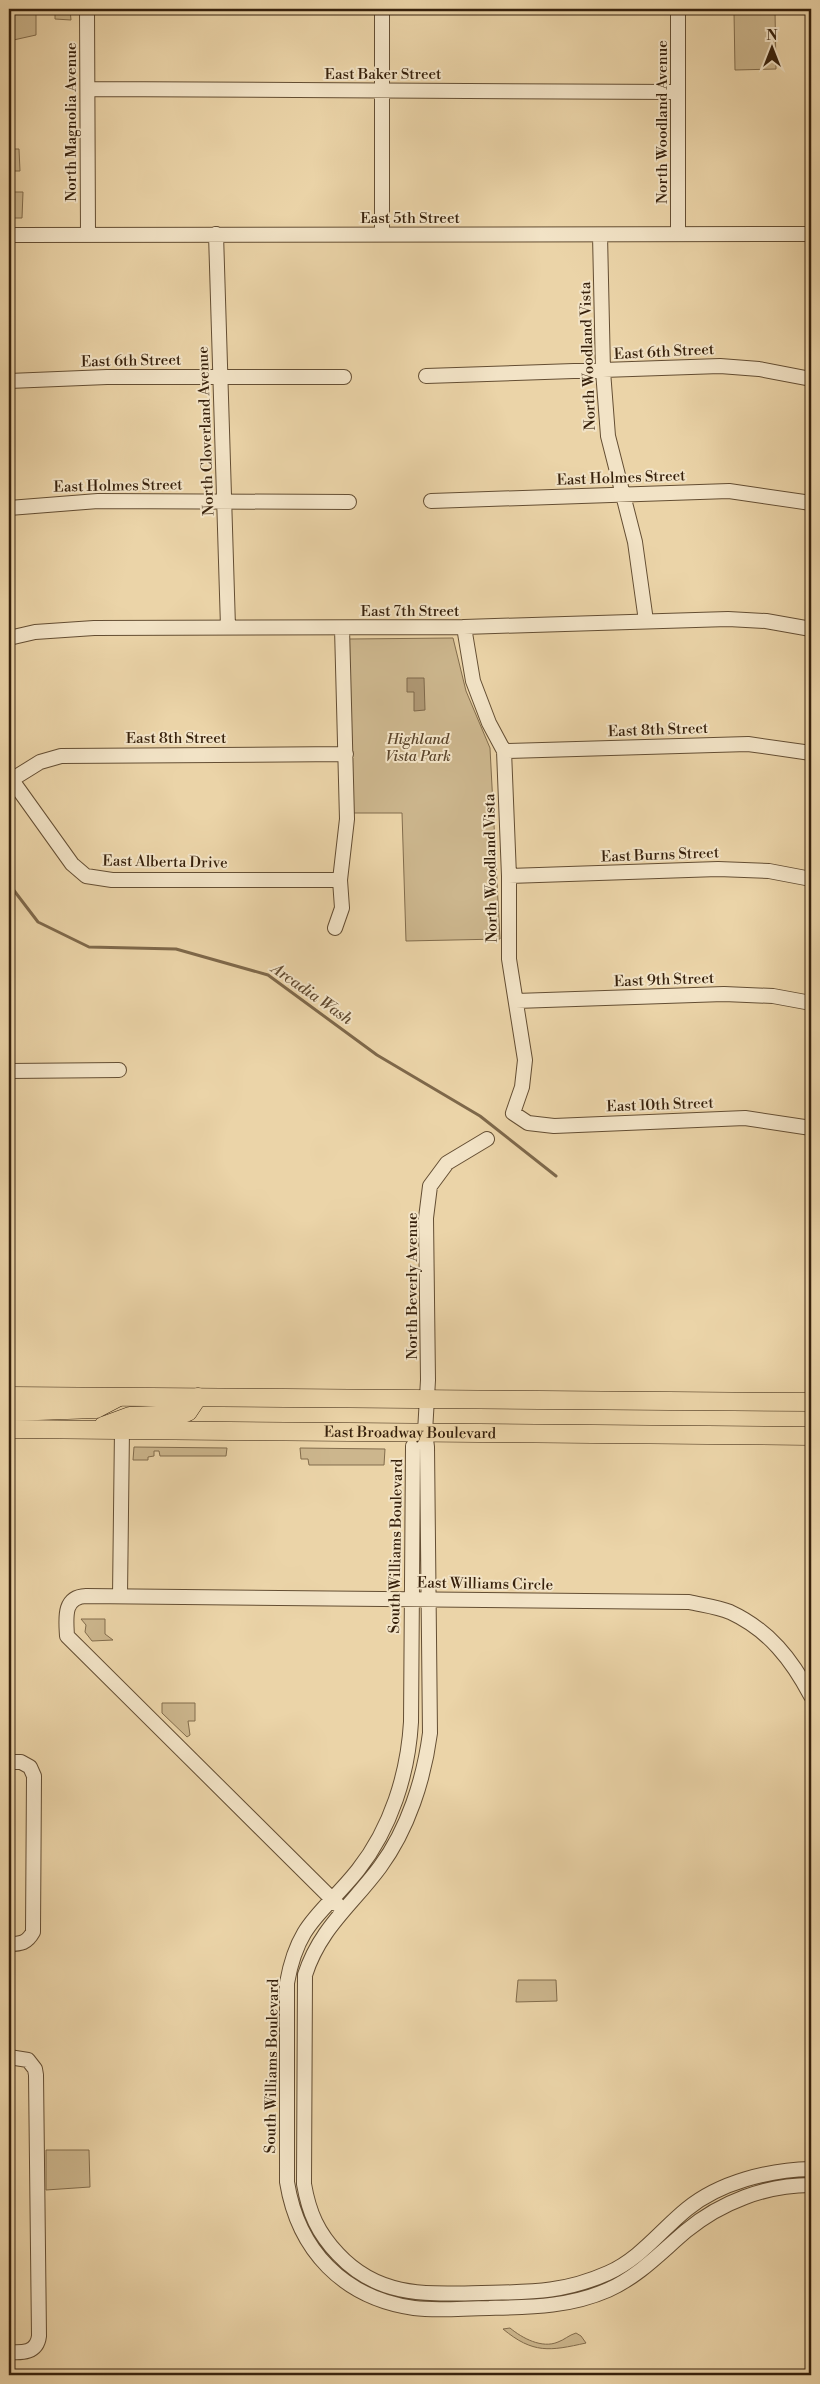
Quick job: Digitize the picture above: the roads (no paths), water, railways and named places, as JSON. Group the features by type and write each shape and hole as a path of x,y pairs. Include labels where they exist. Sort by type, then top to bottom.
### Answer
{"main road":[{"path":"9,1396 811,1402"},
{"path":"9,1412 96,1409 120,1397"},
{"path":"93,1430 130,1416 183,1414 188,1412 198,1397"},
{"name":"East Broadway Boulevard","path":"9,1429 811,1436"}],"street":[{"name":"North Magnolia Avenue","path":"87,9 88,235"},
{"path":"382,9 382,234"},
{"name":"North Woodland Avenue","path":"678,9 678,234"},
{"name":"East Baker Street","path":"88,89 678,92"},
{"name":"North Cloverland Avenue","path":"216,234 228,627"},
{"name":"East 5th Street","path":"9,235 811,234"},
{"name":"North Woodland Vista","path":"600,235 603,371 608,436 635,542 646,620"},
{"name":"East 6th Street","path":"426,376 720,366 758,369 811,379"},
{"name":"East 6th Street","path":"9,381 107,377 344,377"},
{"name":"East Holmes Street","path":"431,501 622,493 729,491 811,503"},
{"name":"East Holmes Street","path":"9,508 98,501 349,502"},
{"name":"East 7th Street","path":"9,638 35,632 94,628 464,627 728,619 766,621 811,629"},
{"name":"North Woodland Vista","path":"464,627 473,681 489,723 504,751 509,876 509,959 525,1060 522,1087 513,1113"},
{"path":"335,928 342,908 340,880 347,819 342,628"},
{"name":"East 8th Street","path":"504,751 748,744 811,753"},
{"name":"East 8th Street","path":"10,778 40,762 61,756 346,754"},
{"name":"East Alberta Drive","path":"10,778 72,864 86,876 112,880 340,880"},
{"name":"East Burns Street","path":"509,876 718,869 769,871 811,879"},
{"name":"East 9th Street","path":"516,1001 724,994 773,996 811,1003"},
{"path":"9,1071 119,1070"},
{"name":"East 10th Street","path":"513,1113 528,1123 554,1126 745,1118 811,1128"},
{"name":"North Beverly Avenue","path":"425,1432 427,1398 426,1218 430,1186 447,1163 487,1140"},
{"path":"120,1596 122,1430"},
{"name":"South Williams Boulevard","path":"425,1432 414,1446 410,1731 401,1782 385,1826 374,1847 359,1868 316,1914 298,1942 287,1983 287,2182 293,2213 308,2242 326,2265 356,2288 391,2303 429,2309 563,2305 608,2290 633,2276 654,2261 687,2231 730,2204 765,2190 794,2185 811,2185"},
{"name":"South Williams Boulevard","path":"425,1432 427,1447 430,1733 416,1794 403,1828 380,1867 318,1943 305,1975 304,2184 311,2215 326,2242 356,2272 372,2281 394,2289 426,2294 548,2291 560,2289 611,2272 644,2250 688,2208 721,2189 772,2173 811,2169"},
{"name":"East Williams Circle","path":"344,1910 67,1636 66,1610 69,1602 80,1596 120,1596 689,1602 728,1611 760,1629 797,1669 811,1696"},
{"path":"9,1762 21,1762 30,1767 34,1776 34,1851 33,1932 29,1940 19,1944 9,1944"},
{"path":"9,2057 34,2058 36,2080 39,2336 37,2348 26,2352 9,2352"}],"waterway":[{"name":"Arcadia Wash","path":"9,884 38,922 89,947 176,949 268,975 377,1055 480,1116 556,1176"}],"park label":[{"name":"Highland Vista Park","path":"418,748"}]}
